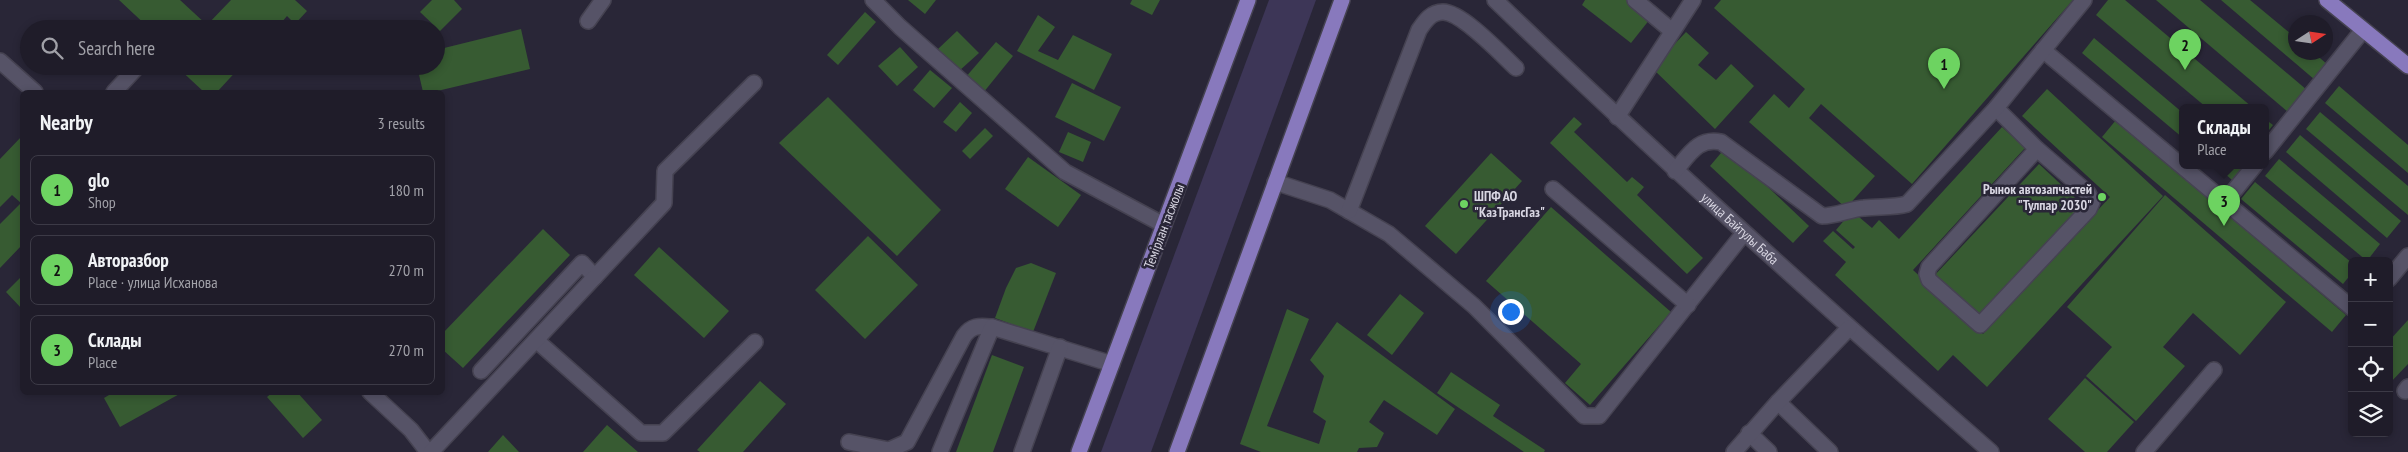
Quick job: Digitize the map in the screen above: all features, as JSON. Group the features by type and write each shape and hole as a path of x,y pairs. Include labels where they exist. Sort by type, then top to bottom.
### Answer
{"main road":[{"name":"Темірлан тасжолы","path":"1079,452 1248,0"},
{"path":"1181,451 1275,182 1342,0"},
{"path":"2327,0 2408,66"}],"street":[{"path":"588,21 603,0"},
{"path":"873,0 900,27 1065,172 1164,225"},
{"name":"улица Байтулы Баба","path":"1495,0 1676,171 1849,328 1990,452"},
{"path":"1635,0 1672,31"},
{"path":"1617,117 1693,0"},
{"path":"1676,171 1701,143 1712,140 1721,142 1822,216 1833,216 1864,208 1891,208 1908,204 1996,108 2084,0"},
{"path":"1349,211 1419,30 1428,16 1443,12 1459,17 1516,68"},
{"path":"2269,147 2363,30"},
{"path":"2042,50 2179,164"},
{"path":"0,61 33,90"},
{"path":"116,90 130,75"},
{"path":"373,395 411,430 430,452 664,204 665,171 754,83"},
{"path":"1996,108 2037,149 2088,193 2092,202 2082,216 1980,324 1929,280 1927,274 1929,266 2037,149"},
{"path":"2185,169 2348,305"},
{"path":"2225,202 2252,169"},
{"path":"1275,182 1330,200 1389,234 1474,306 1584,416 1599,416 1744,233"},
{"path":"1553,188 1688,305"},
{"path":"2393,274 2408,256"},
{"path":"480,371 582,263 595,277"},
{"path":"849,442 889,450 907,442 970,328 977,326 992,327 1060,346 1112,364"},
{"path":"940,452 992,327"},
{"path":"1734,452 1749,433 1849,328"},
{"path":"536,340 641,432 656,433 663,433 755,342"},
{"path":"1022,452 1060,346"},
{"path":"2144,452 2214,370"},
{"path":"1778,402 1830,452"},
{"path":"1749,433 1769,452"}],"shaded area":[{"path":"1269,0 1316,0 1151,452 1101,452"}],"building":[{"path":"119,0 180,0 202,20 140,20"},
{"path":"231,0 295,0 307,11 299,20 291,20 287,16 284,20 212,20"},
{"path":"432,0 454,0 462,9 445,26 445,20 428,20 420,12"},
{"path":"908,0 936,0 925,14"},
{"path":"1132,0 1160,0 1152,15 1130,4"},
{"path":"1585,0 1626,0 1650,19 1631,43 1582,5"},
{"path":"1721,0 2073,0 1912,184 1821,104 1809,118 1875,176 1846,208 1749,122 1774,94 1789,108 1805,89 1714,8"},
{"path":"2108,0 2125,0 2248,104 2202,104 2096,15"},
{"path":"2156,0 2200,0 2307,90 2288,112"},
{"path":"2221,0 2250,0 2288,31 2288,57"},
{"path":"865,12 876,22 838,65 827,55"},
{"path":"1038,15 1055,27 1038,51 1058,60 1073,35 1112,54 1094,90 1017,51"},
{"path":"521,29 530,69 441,90 423,90 419,75 445,75 445,48"},
{"path":"957,31 979,53 959,71 938,49"},
{"path":"1686,32 1709,53 1698,65 1716,80 1731,64 1754,86 1715,129 1652,68"},
{"path":"2094,38 2179,110 2179,135 2082,53"},
{"path":"996,42 1013,56 983,93 965,78"},
{"path":"900,47 918,67 897,86 878,66"},
{"path":"2292,60 2322,60 2328,65 2315,80"},
{"path":"930,70 952,88 934,108 913,90"},
{"path":"186,75 233,75 219,90 202,90"},
{"path":"1072,83 1121,107 1104,141 1055,117"},
{"path":"2339,86 2408,145 2408,173 2325,103"},
{"path":"2047,89 2163,196 1987,387 1953,355 1938,371 1835,275 1846,262 1823,241 1833,231 1853,249 1855,247 1836,230 1852,211 1872,228 1879,220 1899,239 2002,127 2025,148 1913,270 1983,334 2110,197 2022,116"},
{"path":"828,97 941,210 897,256 779,143"},
{"path":"960,102 972,113 956,132 943,122"},
{"path":"2320,112 2408,186 2408,215 2306,129"},
{"path":"1574,117 1582,124 1574,132 1627,182 1632,177 1644,187 1637,195 1703,258 1687,274 1550,143"},
{"path":"2116,120 2346,315 2332,332 2102,137"},
{"path":"2269,122 2273,125 2269,130"},
{"path":"985,128 993,136 970,159 962,151"},
{"path":"1068,132 1091,142 1083,162 1059,152"},
{"path":"2300,135 2401,221 2387,238 2286,152"},
{"path":"20,138 20,202 12,195 0,207 0,159"},
{"path":"1726,147 1809,226 1793,243 1710,166"},
{"path":"1491,153 1522,181 1456,254 1425,226"},
{"path":"1028,157 1081,195 1058,227 1005,189"},
{"path":"2279,159 2380,244 2370,257 2362,257 2265,176"},
{"path":"2039,164 2082,204 1978,318 1933,277"},
{"path":"2220,169 2242,169 2232,180"},
{"path":"2255,182 2348,260 2348,278 2343,284 2241,199"},
{"path":"2165,195 2286,302 2240,355 2193,313 2163,347 2185,366 2136,421 2086,376 2112,347 2067,307"},
{"path":"20,204 20,247 0,268 0,224"},
{"path":"1551,207 1671,312 1590,405 1565,383 1581,364 1486,281"},
{"path":"543,229 570,255 463,368 445,352 445,331"},
{"path":"868,236 918,285 865,339 815,290"},
{"path":"659,247 729,311 704,338 634,275"},
{"path":"1031,263 1056,273 1033,332 995,318 1016,268"},
{"path":"20,278 20,307 6,292"},
{"path":"1400,294 1424,313 1392,355 1367,335"},
{"path":"1287,309 1309,319 1267,426 1319,444 1326,421 1313,412 1324,376 1310,360 1337,322 1455,409 1437,435 1384,400 1369,422 1384,433 1377,447 1359,448 1357,452 1261,452 1240,444"},
{"path":"2408,320 2408,364 2393,380 2393,347 2393,337"},
{"path":"992,355 1024,367 993,452 956,452"},
{"path":"1451,372 1500,405 1493,416 1545,450 1544,452 1524,452 1437,393"},
{"path":"2085,378 2134,422 2107,452 2085,452 2048,419"},
{"path":"760,381 786,404 743,452 700,452 697,450"},
{"path":"109,395 178,395 120,427 104,398"},
{"path":"269,395 300,395 322,420 303,438 267,397"},
{"path":"607,425 638,452 583,452"},
{"path":"503,435 519,452 488,452"}],"place":[{"name":"Авторазбор","path":"2185,70"},
{"name":"glo","path":"1944,89"},
{"name":"Рынок автозапчастей \"Тулпар 2030\"","path":"2102,197"},
{"name":"ШПФ АО \"КазТрансГаз\"","path":"1464,204"},
{"name":"Склады","path":"2224,226"}]}
